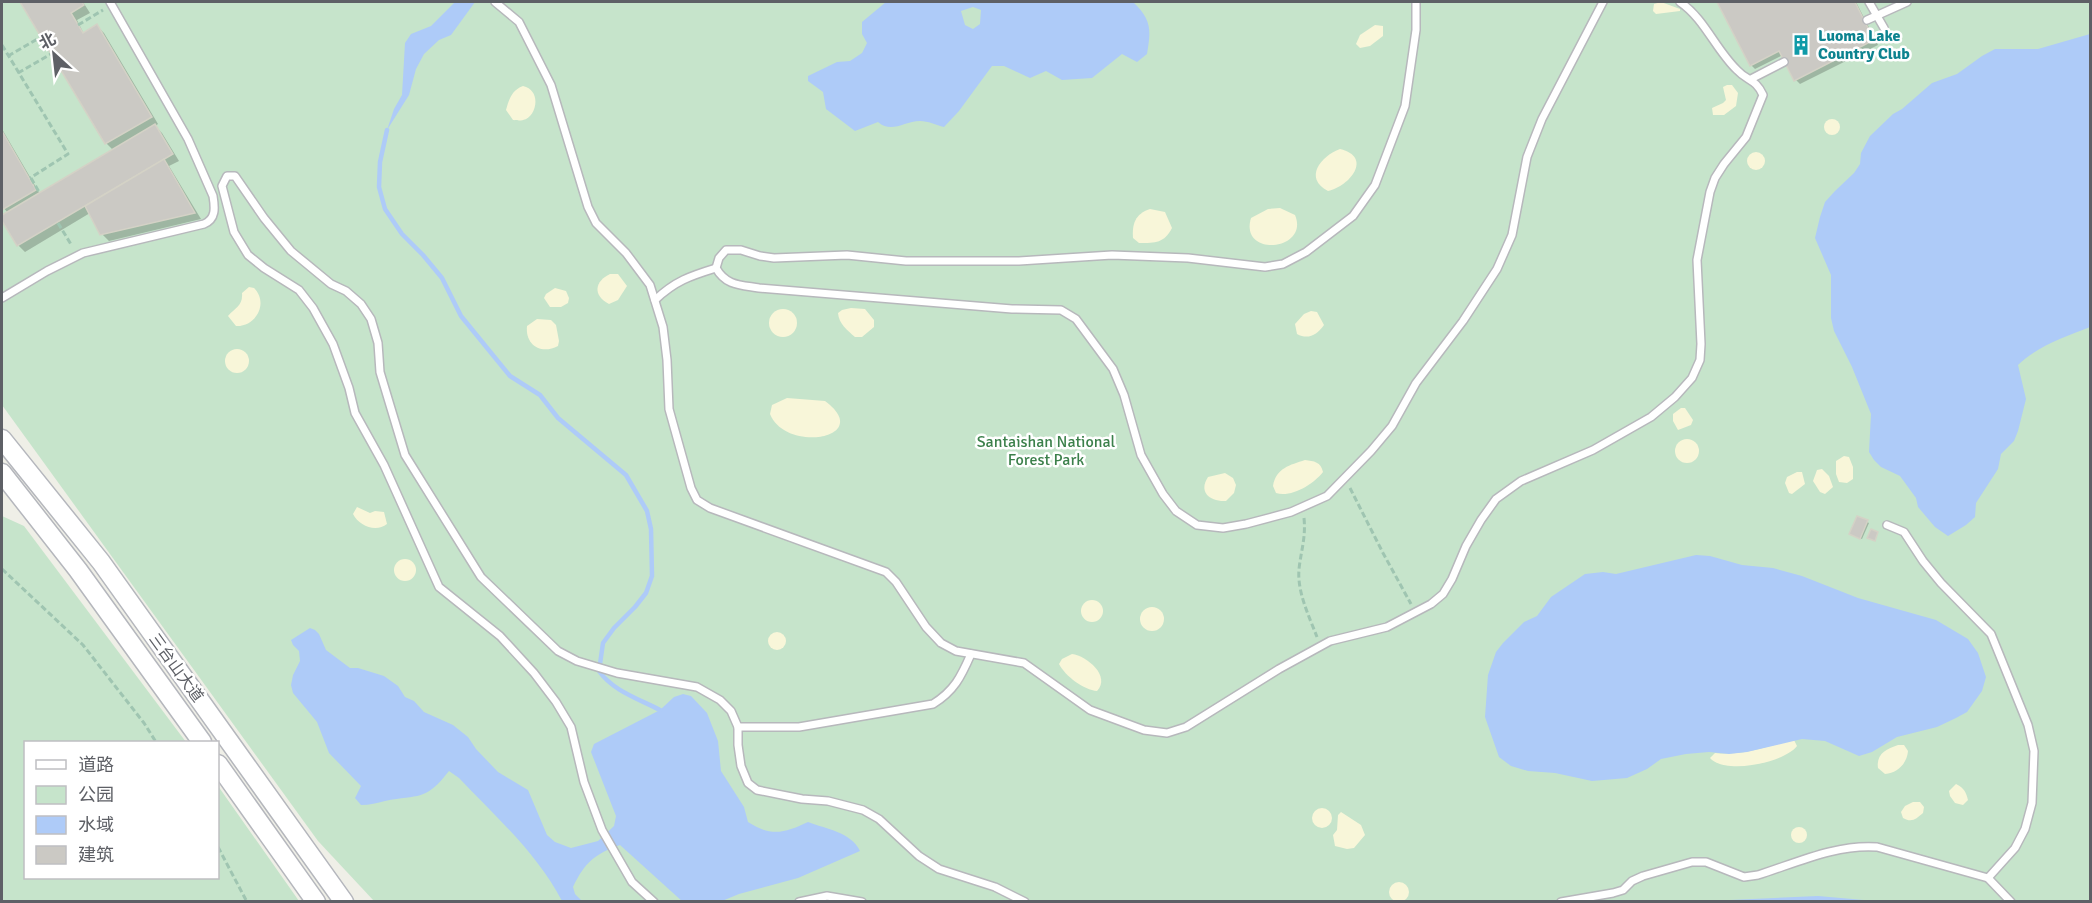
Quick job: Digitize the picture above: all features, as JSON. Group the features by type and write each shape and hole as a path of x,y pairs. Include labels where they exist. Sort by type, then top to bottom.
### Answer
{"main road":[{"name":"三台山大道","path":"2,439 101,562 344,902"},
{"name":"三台山大道","path":"2,473 78,570 201,741"},
{"path":"219,765 316,902"}],"lane":[{"path":"495,2 519,22 551,85 588,207 596,223 626,253 650,285 663,327 669,409 691,488 697,500 710,508 886,572 896,582 926,627 941,642 956,651 1024,663 1090,710 1144,730 1167,733 1186,727 1279,669 1330,641 1387,627 1431,604 1443,594 1466,546 1481,520 1497,500 1521,481 1593,450 1651,417 1675,397 1692,378 1700,360 1701,344 1697,260 1710,192 1724,164 1746,137 1764,94 1759,85 1738,72 1680,2"},
{"path":"1416,2 1416,30 1405,106 1375,185 1353,216 1306,252 1283,264 1264,267 1188,258 1112,255 1019,261 906,261 847,255 774,258 741,250 726,250 719,258 716,268 722,279 734,284 759,288 1012,309 1061,310 1076,319 1113,369 1124,395 1141,455 1163,494 1176,511 1197,525 1224,528 1246,524 1302,507 1327,496 1392,426 1416,383 1463,321 1497,269 1512,235 1527,157 1542,118 1603,2"},
{"path":"1869,2 1884,28"},
{"path":"1867,20 1908,2"},
{"path":"2,298 77,255 204,224 209,222 214,212 213,196 188,139 111,3"},
{"path":"1751,79 1784,62"},
{"path":"654,902 632,882 603,832 584,782 571,727 556,702 534,673 500,636 439,587 384,465 356,413 333,344 313,308 299,290 248,255 234,232 222,186 227,176 235,176 264,218 291,251 331,284 346,291 361,304 371,319 378,343 380,372 405,454 481,578 558,651 577,662 596,667 697,687 720,700 731,711 738,727 741,766 748,783 757,790 802,799 828,801 863,810 879,819 919,856 939,869 995,887 1025,902"},
{"path":"655,300 682,279 716,268"},
{"path":"1887,525 1904,532 1941,583 1991,634 2028,725 2034,751 2032,803 2025,829 2015,848 1988,878"},
{"path":"738,727 799,727 933,704 946,696 960,678 971,654"},
{"path":"1561,902 1623,890 1632,881 1643,876 1692,862 1706,862 1744,877 1758,875 1838,849 1858,846 1876,847 1988,878 2011,902"},
{"path":"799,902 826,896 862,902"}],"path":[{"path":"78,25 111,3"},
{"path":"8,56 41,37"},
{"path":"2,45 68,154 30,178 39,192"},
{"path":"18,73 51,54"},
{"path":"58,223 77,255"},
{"path":"1345,478 1415,612"},
{"path":"1302,507 1305,530 1299,570 1300,587 1321,646"},
{"path":"2,569 83,645 155,741"},
{"path":"219,849 247,902"}],"green space":[{"name":"Santaishan National Forest Park","path":"2,2 2090,2 2090,901 374,901 318,841 2,405"},
{"path":"2,516 24,526 185,741 24,741 24,879 219,879 219,787 299,901 2,901"}],"sand":[{"path":"1661,2 1680,9 1680,11 1656,14 1653,11 1654,4"},
{"path":"1375,25 1383,26 1383,36 1370,46 1360,48 1356,44 1360,35"},
{"path":"1732,85 1738,93 1736,106 1724,115 1713,115 1712,108 1726,100 1723,87"},
{"path":"523,86 529,88 533,93 534,109 528,118 513,120 506,110 507,106 514,92"},
{"path":"1829,119 1835,119 1840,127 1838,133 1829,135 1824,130 1824,124"},
{"path":"1340,149 1355,158 1357,164 1355,171 1344,183 1328,191 1321,186 1316,174 1321,162"},
{"path":"1756,152 1762,155 1765,161 1762,167 1756,170 1750,167 1747,161 1750,155"},
{"path":"1280,208 1295,215 1297,227 1293,236 1285,242 1274,245 1264,244 1255,239 1250,231 1251,218 1268,209"},
{"path":"1150,209 1165,212 1172,228 1166,237 1159,241 1139,243 1133,238 1134,224 1141,214"},
{"path":"610,274 618,274 627,286 618,300 609,304 600,296 598,288 601,280"},
{"path":"249,287 254,288 258,294 260,307 258,313 249,323 236,326 228,316 240,304 242,293"},
{"path":"555,288 566,291 569,298 568,303 561,307 550,307 544,298"},
{"path":"851,308 865,309 874,320 874,327 862,337 855,337 840,320 838,313"},
{"path":"783,309 793,313 797,323 793,333 783,337 773,333 769,323 773,313"},
{"path":"1311,311 1317,312 1324,325 1312,336 1305,337 1297,334 1295,324 1304,314"},
{"path":"537,319 551,320 556,325 558,346 552,349 540,349 531,343 527,326"},
{"path":"237,349 242,350 248,356 248,366 242,372 237,373 232,372 226,366 225,361 226,356 232,350"},
{"path":"787,398 825,401 838,414 840,424 834,432 822,436 808,437 792,434 779,426 770,414 772,405"},
{"path":"1685,408 1693,420 1691,425 1678,430 1673,421 1673,414"},
{"path":"1687,439 1692,440 1698,446 1698,456 1692,462 1687,463 1682,462 1676,456 1675,451 1676,446 1682,440"},
{"path":"1844,456 1849,457 1853,467 1853,479 1847,483 1839,482 1836,474 1836,461"},
{"path":"1305,460 1319,464 1323,472 1302,489 1288,494 1276,493 1273,486 1280,471"},
{"path":"1822,469 1829,476 1833,487 1825,494 1820,492 1813,481 1817,470"},
{"path":"1802,472 1805,484 1792,494 1789,493 1785,483 1787,477"},
{"path":"1225,473 1233,478 1236,485 1234,493 1226,501 1215,500 1207,495 1205,482 1208,477"},
{"path":"357,507 370,513 384,512 387,524 378,528 363,525 353,514"},
{"path":"405,559 413,562 416,570 413,578 405,581 397,578 394,570 397,562"},
{"path":"1092,600 1102,607 1103,611 1096,621 1092,622 1082,615 1081,611 1088,601"},
{"path":"1152,607 1161,610 1164,619 1161,628 1152,631 1143,628 1140,619 1143,610"},
{"path":"773,632 781,632 786,637 784,648 773,650 768,645 768,637"},
{"path":"1072,654 1090,663 1099,673 1101,685 1097,691 1081,685 1062,669 1059,664 1062,659"},
{"path":"1794,740 1797,746 1790,752 1768,762 1754,765 1728,766 1710,758 1715,753 1746,752"},
{"path":"1904,745 1908,751 1906,760 1898,769 1885,774 1878,768 1880,756 1886,750"},
{"path":"1956,784 1963,789 1968,800 1963,805 1955,803 1950,796 1949,791"},
{"path":"1913,802 1920,802 1924,807 1923,813 1914,820 1903,818 1901,812 1905,806"},
{"path":"1318,808 1326,808 1332,814 1332,822 1326,828 1318,828 1312,822 1312,814"},
{"path":"1341,812 1361,825 1365,835 1354,848 1335,846 1333,835 1337,830 1338,815"},
{"path":"1796,827 1802,827 1807,835 1805,841 1796,843 1791,838 1791,832"},
{"path":"1399,882 1406,885 1409,892 1406,899 1399,902 1392,899 1389,892 1392,885"}],"water":[{"path":"455,2 475,2 451,35 439,40 424,54 416,69 409,95 387,130 394,109 402,95 405,43 411,34 431,26"},
{"path":"886,2 1133,2 1147,20 1149,38 1147,54 1137,62 1122,54 1092,78 1062,80 1046,71 1030,78 1004,66 992,66 959,111 944,127 923,121 893,127 878,122 855,131 826,109 823,92 808,81 808,76 837,62 850,61 862,53 867,43 862,34 862,22","holes":["973,7 981,10 980,24 973,29 965,25 961,11"]},
{"path":"2090,34 2090,327 2043,347 2018,365 2026,399 2014,441 2001,454 1998,469 1976,503 1975,517 1948,536 1935,527 1918,507 1916,498 1900,476 1881,467 1869,452 1871,414 1834,331 1831,318 1831,275 1815,238 1820,217 1825,202 1860,164 1861,153 1870,136 1932,83 1957,74 1995,49 2038,49"},
{"path":"1696,555 1710,556 1742,565 1773,568 1802,576 1858,598 1936,620 1968,639 1978,653 1986,677 1982,691 1967,712 1956,718 1937,727 1897,737 1872,752 1859,756 1825,741 1802,739 1747,752 1729,754 1709,752 1661,759 1647,769 1627,778 1592,781 1555,773 1528,771 1511,766 1499,757 1485,717 1488,675 1496,652 1503,643 1524,622 1537,616 1551,597 1585,574 1603,572 1616,574"},
{"path":"310,628 319,634 326,650 350,668 358,668 384,676 398,686 405,697 414,701 424,712 453,725 468,737 498,772 528,790 547,835 555,842 571,848 598,841 614,826 616,816 591,752 594,744 660,710 674,697 683,694 691,696 707,713 718,741 721,771 744,807 748,822 764,830 778,832 808,822 844,835 851,839 860,851 798,878 722,901 683,902 620,845 597,856 582,871 573,887 575,894 582,901 562,901 528,851 459,778 449,771 434,788 421,795 361,805 355,798 361,786 329,753 317,722 293,693 291,685 293,675 300,661 299,651 291,640"},
{"path":"1818,896 1875,901 1725,901 1730,900"}],"building":[{"path":"20,2 82,2 84,5 71,13 83,33 97,24 152,117 105,144"},
{"name":"Luoma Lake Country Club","path":"1717,2 1855,2 1874,40 1794,81 1779,51 1750,66"},
{"path":"155,124 173,154 17,246 2,221 2,215"},
{"path":"2,131 36,190 2,210"},
{"path":"164,159 195,213 100,235 85,206"},
{"path":"1857,516 1868,520 1860,539 1849,534"},
{"path":"1871,529 1878,532 1875,541 1867,538"}],"waterway":[{"path":"387,130 380,162 379,187 385,209 402,234 442,278 461,316 510,376 540,395 558,418 626,475 647,511 651,529 652,576 646,593 603,643 599,671 611,684 660,710"}],"place":[{"name":"Luoma Lake Country Club","path":"1801,45"}]}
